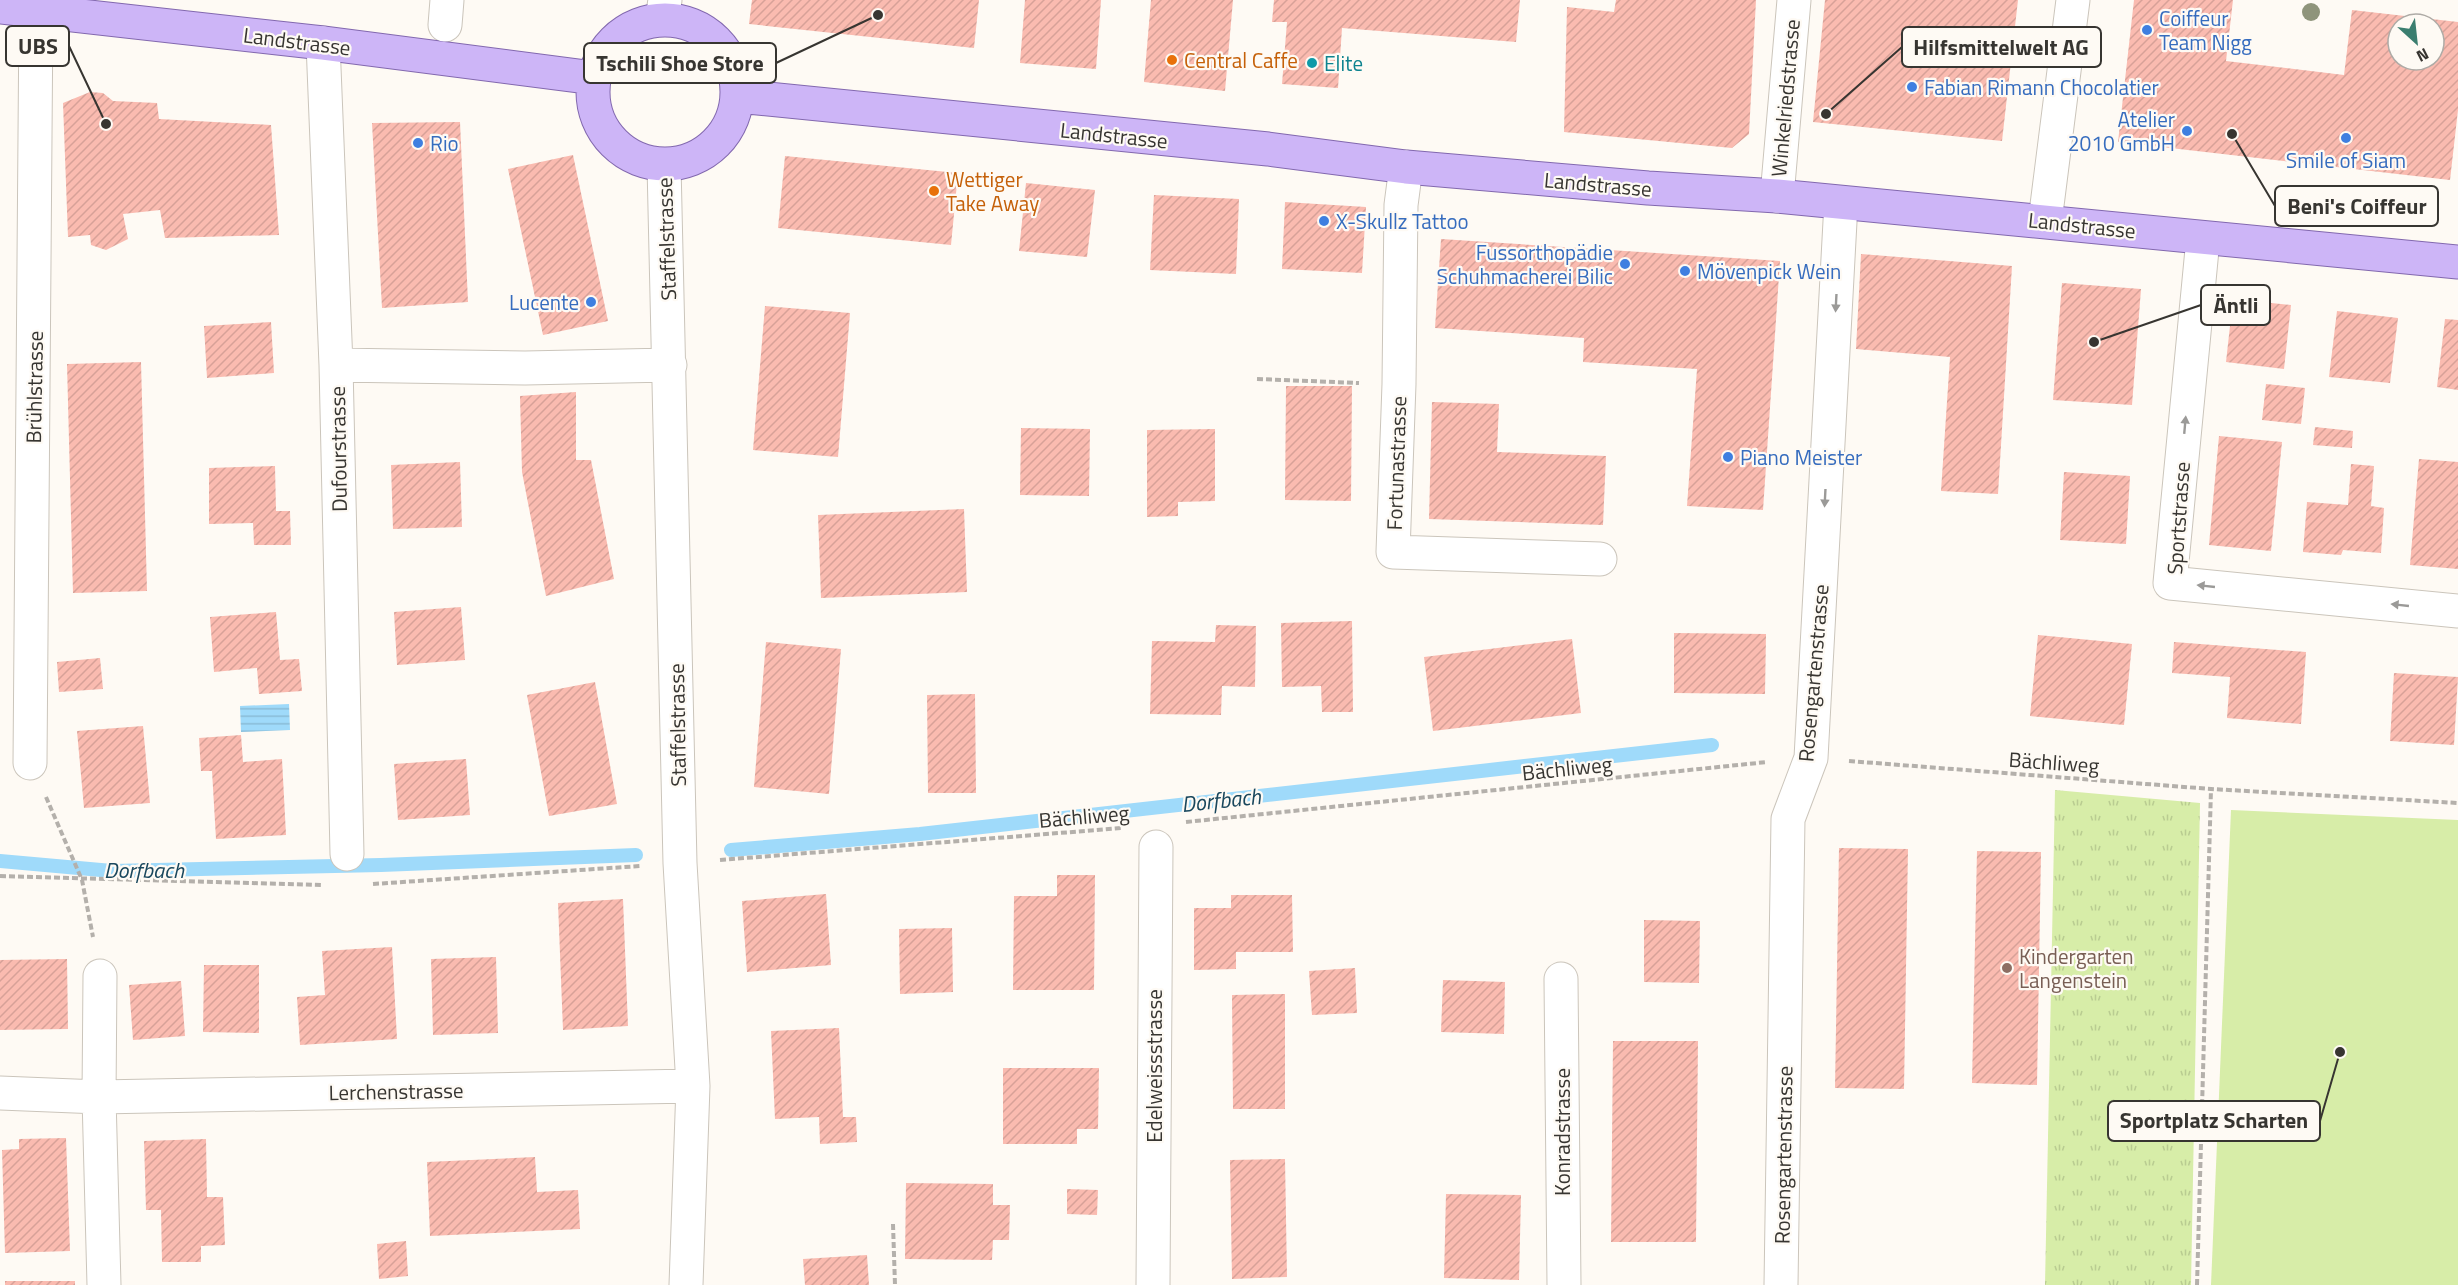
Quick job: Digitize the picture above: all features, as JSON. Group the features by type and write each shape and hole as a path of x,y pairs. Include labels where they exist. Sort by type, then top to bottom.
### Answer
{"main road":[{"name":"Landstrasse","path":"0,7 36,11 131,11 323,43 594,78"},
{"path":"664,10 708,33 725,50 735,72 738,96 731,123 715,145 692,160 664,165 639,160 618,147 602,127 593,103 594,78 603,56 618,37 664,10"},
{"name":"Landstrasse","path":"738,96 1268,149 1406,167 1648,188 1777,196 2458,262"}],"street":[{"name":"Winkelriedstrasse","path":"1777,196 1794,0"},
{"path":"2045,221 2073,0"},
{"name":"Brühlstrasse","path":"30,763 36,11"},
{"name":"Dufourstrasse","path":"323,43 336,365 347,854"},
{"name":"Staffelstrasse","path":"664,165 680,863 693,1086 686,1285"},
{"name":"Fortunastrasse","path":"1406,167 1401,205 1394,552 1600,559"},
{"name":"Rosengartenstrasse","path":"1781,1285 1788,819 1811,758 1841,203"},
{"name":"Sportstrasse","path":"2203,239 2170,583 2458,611"},
{"path":"336,365 525,368 670,365"},
{"name":"Edelweissstrasse","path":"1144,837 1153,1285"},
{"path":"100,976 99,1097 104,1285"},
{"name":"Konradstrasse","path":"1561,979 1564,1285"},
{"name":"Lerchenstrasse","path":"0,1093 99,1097 693,1086"}],"path":[{"path":"1257,379 1399,384"},
{"name":"Bächliweg","path":"1180,823 1811,758 2211,789 2458,803"},
{"path":"30,763 82,880 100,976"},
{"path":"2197,1285 2211,789"},
{"name":"Bächliweg","path":"680,863 1144,837"},
{"path":"893,1224 895,1285"}],"green space":[{"path":"2055,790 2200,803 2191,1285 2045,1285"},
{"path":"2231,810 2458,820 2458,1285 2211,1285"}],"water":[{"path":"289,704 290,730 241,732 240,706"}],"building":[{"path":"752,0 979,0 974,48 749,24"},
{"path":"1025,0 1101,0 1096,69 1020,63"},
{"path":"1151,0 1233,0 1225,91 1144,82"},
{"name":"Elite","path":"1274,0 1520,0 1516,42 1342,28 1338,88 1282,84 1287,22 1272,22"},
{"path":"1616,0 1756,0 1749,134 1732,148 1564,132 1567,7 1614,12"},
{"name":"Fabian Rimann Chocolatier","path":"1825,0 2018,0 2002,141 1813,122"},
{"path":"2134,0 2233,0 2226,61 2344,75 2352,10 2386,14 2386,72 2446,72 2446,21 2458,22 2458,110 2450,180 2118,142"},
{"path":"90,92 103,93 113,101 157,103 159,119 271,125 279,235 165,238 160,210 123,214 128,239 106,250 91,245 90,235 68,237 63,103"},
{"path":"460,122 468,302 382,308 372,123"},
{"path":"573,155 608,321 543,335 508,169"},
{"path":"785,156 958,173 951,245 778,228"},
{"path":"1026,183 1095,190 1087,257 1019,251"},
{"path":"1154,195 1239,199 1236,274 1150,270"},
{"path":"1285,202 1366,207 1362,273 1282,269"},
{"path":"1441,239 1780,261 1763,510 1687,506 1697,369 1583,362 1584,338 1435,328"},
{"path":"1861,254 2012,266 1998,494 1941,491 1950,357 1856,349"},
{"path":"2062,283 2141,289 2132,405 2053,400"},
{"path":"2233,299 2291,305 2284,369 2226,362"},
{"path":"765,306 850,313 838,457 753,450"},
{"path":"2337,311 2398,318 2390,383 2329,377"},
{"path":"2445,319 2458,320 2458,390 2437,387"},
{"path":"271,322 274,373 207,378 204,326"},
{"path":"141,362 147,591 73,593 67,364"},
{"path":"2266,384 2305,388 2301,424 2262,420"},
{"path":"1286,386 1352,386 1351,501 1285,500"},
{"path":"576,392 576,460 591,460 614,579 546,596 522,472 520,396"},
{"path":"1432,402 1499,404 1497,452 1606,456 1603,525 1429,519"},
{"path":"2315,427 2353,431 2352,448 2313,445"},
{"path":"1021,428 1090,429 1089,496 1020,495"},
{"path":"1215,429 1215,501 1178,502 1178,516 1147,517 1147,430"},
{"path":"2219,436 2282,442 2271,551 2209,545"},
{"path":"2419,459 2458,462 2458,569 2410,565"},
{"path":"460,462 462,527 393,529 391,465"},
{"path":"2351,464 2374,466 2371,506 2384,508 2381,553 2343,550 2341,555 2303,552 2307,502 2348,505"},
{"path":"275,466 276,511 290,511 291,545 254,545 253,523 209,524 209,468"},
{"path":"2064,472 2130,476 2126,544 2060,540"},
{"path":"964,509 967,592 821,598 818,515"},
{"path":"461,607 465,660 397,665 394,612"},
{"path":"276,612 280,660 299,659 302,691 259,694 257,668 214,672 210,617"},
{"path":"1352,621 1353,712 1322,712 1321,686 1282,687 1281,623"},
{"path":"1216,625 1256,626 1255,687 1222,686 1221,715 1150,714 1152,641 1215,642"},
{"path":"1674,633 1766,634 1765,694 1674,693"},
{"path":"2038,635 2132,644 2124,725 2030,716"},
{"path":"1572,639 1581,713 1433,731 1424,657"},
{"path":"766,642 841,649 829,794 754,787"},
{"path":"2174,642 2306,652 2301,724 2227,718 2230,677 2172,673"},
{"path":"100,658 103,689 59,692 57,662"},
{"path":"2394,673 2458,677 2454,745 2390,741"},
{"path":"595,682 617,804 549,816 527,695"},
{"path":"975,694 976,793 928,793 927,695"},
{"path":"143,726 150,803 84,808 77,731"},
{"path":"241,735 243,762 282,759 286,835 216,839 212,771 201,771 199,738"},
{"path":"466,759 470,815 398,820 394,764"},
{"path":"1839,848 1908,849 1904,1089 1835,1088"},
{"name":"Kindergarten Langenstein","path":"1977,851 2041,852 2037,1085 1972,1083"},
{"path":"1057,875 1095,875 1094,990 1013,990 1014,896 1057,896"},
{"path":"826,894 831,965 747,972 742,901"},
{"path":"1231,895 1292,895 1293,952 1236,952 1236,969 1194,970 1194,908 1231,908"},
{"path":"623,899 628,1026 563,1030 558,903"},
{"path":"1644,920 1700,921 1699,983 1644,982"},
{"path":"952,928 953,992 900,994 899,929"},
{"path":"392,947 397,1039 300,1045 297,997 325,995 322,951"},
{"path":"496,957 498,1033 433,1035 431,959"},
{"path":"67,959 68,1029 0,1030 0,960"},
{"path":"204,965 259,965 259,1033 203,1032"},
{"path":"1355,968 1357,1013 1312,1015 1309,971"},
{"path":"1443,980 1505,982 1504,1034 1441,1032"},
{"path":"181,981 185,1036 133,1040 129,985"},
{"path":"1285,994 1285,1109 1233,1109 1232,995"},
{"path":"839,1028 843,1117 856,1117 857,1142 820,1144 819,1117 775,1119 771,1031"},
{"path":"1613,1041 1698,1041 1696,1242 1611,1242"},
{"path":"1003,1068 1099,1068 1098,1129 1077,1129 1077,1144 1003,1144"},
{"path":"66,1138 70,1251 5,1253 2,1150 19,1149 19,1139"},
{"path":"206,1139 207,1197 223,1197 225,1245 201,1246 201,1262 162,1262 161,1210 146,1210 144,1141"},
{"path":"535,1157 537,1192 578,1190 580,1229 430,1236 427,1162"},
{"path":"1285,1159 1287,1277 1232,1279 1230,1160"},
{"path":"906,1183 993,1184 993,1205 1010,1205 1009,1240 993,1240 992,1260 905,1259"},
{"path":"1067,1189 1098,1190 1097,1215 1067,1214"},
{"path":"1446,1194 1521,1195 1519,1280 1444,1278"},
{"path":"406,1241 408,1276 379,1279 377,1244"},
{"path":"867,1255 869,1285 805,1285 803,1259"},
{"path":"5,1281 75,1281 75,1285 5,1285"}],"waterway":[{"name":"Dorfbach","path":"731,850 920,834 1712,745"},
{"path":"0,861 112,871 381,865 636,855"}],"place":[{"name":"Tschili Shoe Store","path":"878,15"},
{"name":"Coiffeur Team Nigg","path":"2147,30"},
{"name":"Central Caffe","path":"1172,60"},
{"name":"Elite","path":"1312,63"},
{"name":"Fabian Rimann Chocolatier","path":"1912,87"},
{"name":"Hilfsmittelwelt AG","path":"1826,114"},
{"name":"UBS","path":"106,124"},
{"name":"Atelier 2010 GmbH","path":"2187,131"},
{"name":"Beni's Coiffeur","path":"2232,134"},
{"name":"Smile of Siam","path":"2346,138"},
{"name":"Rio","path":"418,143"},
{"name":"Wettiger Take Away","path":"934,191"},
{"name":"X-Skullz Tattoo","path":"1324,221"},
{"name":"Fussorthopädie Schuhmacherei Bilic","path":"1625,264"},
{"name":"Mövenpick Wein","path":"1685,271"},
{"name":"Lucente","path":"591,302"},
{"name":"Äntli","path":"2094,342"},
{"name":"Piano Meister","path":"1728,457"},
{"name":"Kindergarten Langenstein","path":"2007,968"},
{"name":"Sportplatz Scharten","path":"2340,1052"}]}
